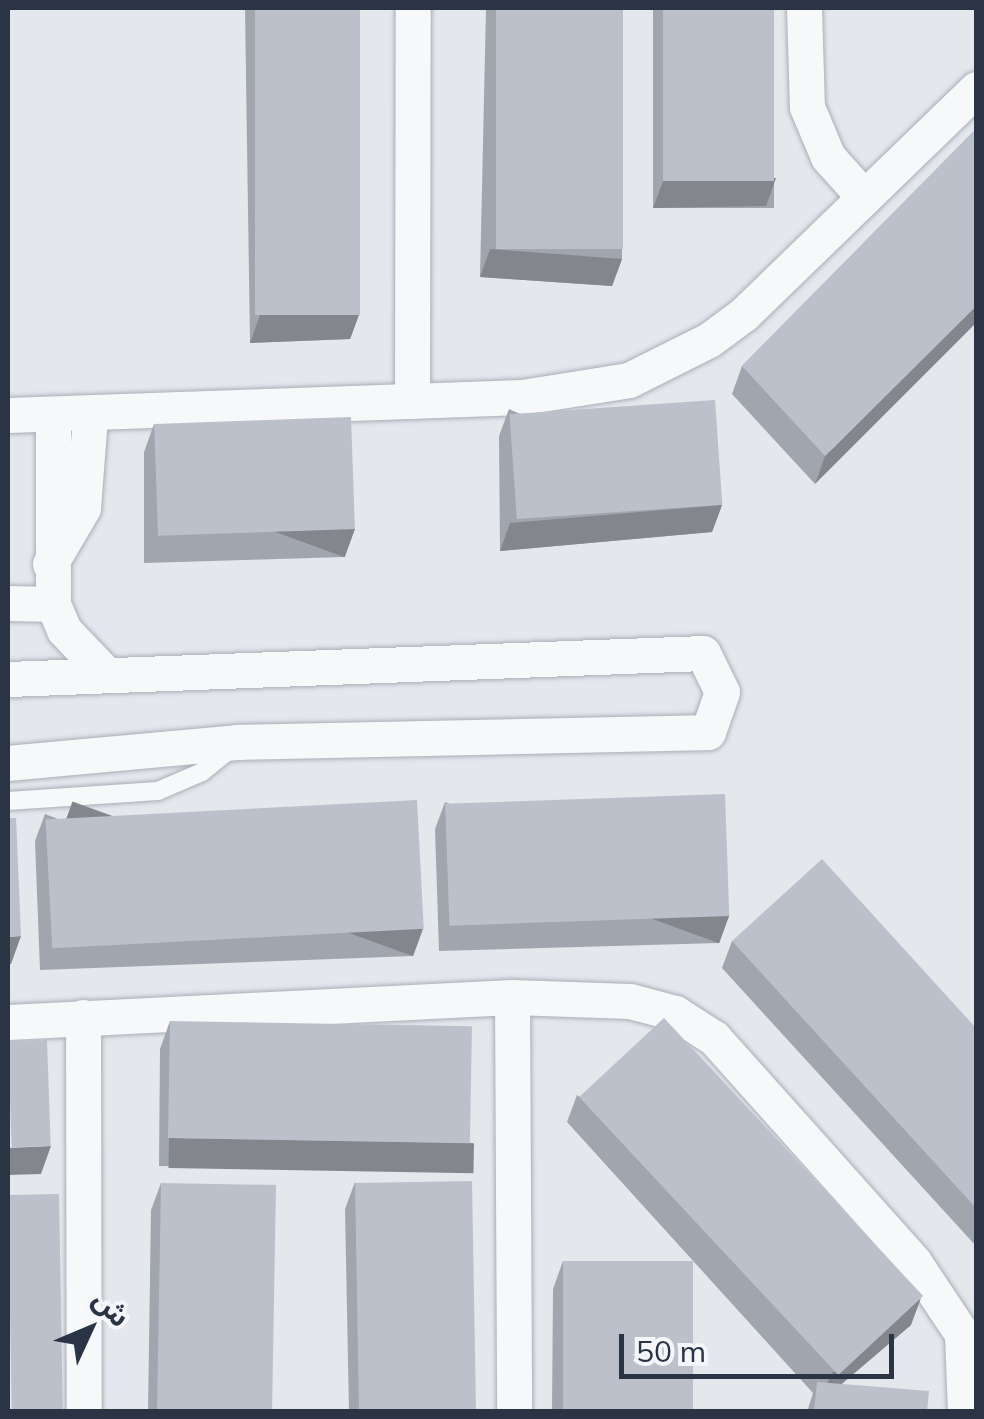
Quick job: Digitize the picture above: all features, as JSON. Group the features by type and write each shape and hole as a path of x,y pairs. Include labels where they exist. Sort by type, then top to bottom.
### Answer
{"street":[{"path":"412,400 413,8"},
{"path":"804,8 808,107 828,157 864,197"},
{"path":"8,416 90,416 559,394 643,374 744,314 976,89"},
{"path":"53,416 53,604 64,630 107,675"},
{"path":"50,564 83,508 90,416"},
{"path":"8,603 53,604"},
{"path":"8,679 703,654 722,692 708,732 238,742 8,762"},
{"path":"512,997 514,1412"},
{"path":"8,1022 512,997 630,1001 696,1024 914,1262 962,1334 969,1396"},
{"path":"83,1017 84,1412"},
{"path":"914,1262 942,1280 976,1332"}],"lane":[{"path":"8,802 158,792 202,772 238,742"}],"building":[{"path":"255,8 360,8 360,315 255,315"},
{"path":"496,8 623,8 623,249 496,249"},
{"path":"663,8 774,8 774,181 663,181"},
{"path":"976,129 976,306 825,456 742,366"},
{"path":"715,400 722,505 517,519 510,414"},
{"path":"351,417 355,529 158,536 154,424"},
{"path":"725,794 729,916 449,926 445,804"},
{"path":"417,800 424,929 52,948 46,819"},
{"path":"8,818 16,818 21,936 8,937"},
{"path":"822,859 976,1028 976,1208 732,941"},
{"path":"664,1018 923,1296 838,1375 579,1097"},
{"path":"170,1021 472,1026 470,1143 168,1138"},
{"path":"47,1040 51,1146 12,1147 8,1041"},
{"path":"472,1181 476,1412 359,1412 355,1183"},
{"path":"161,1183 276,1185 272,1412 157,1412"},
{"path":"59,1194 63,1412 12,1412 8,1195"},
{"path":"563,1261 693,1261 693,1412 563,1412"},
{"path":"817,1382 929,1391 927,1412 814,1412"}]}
